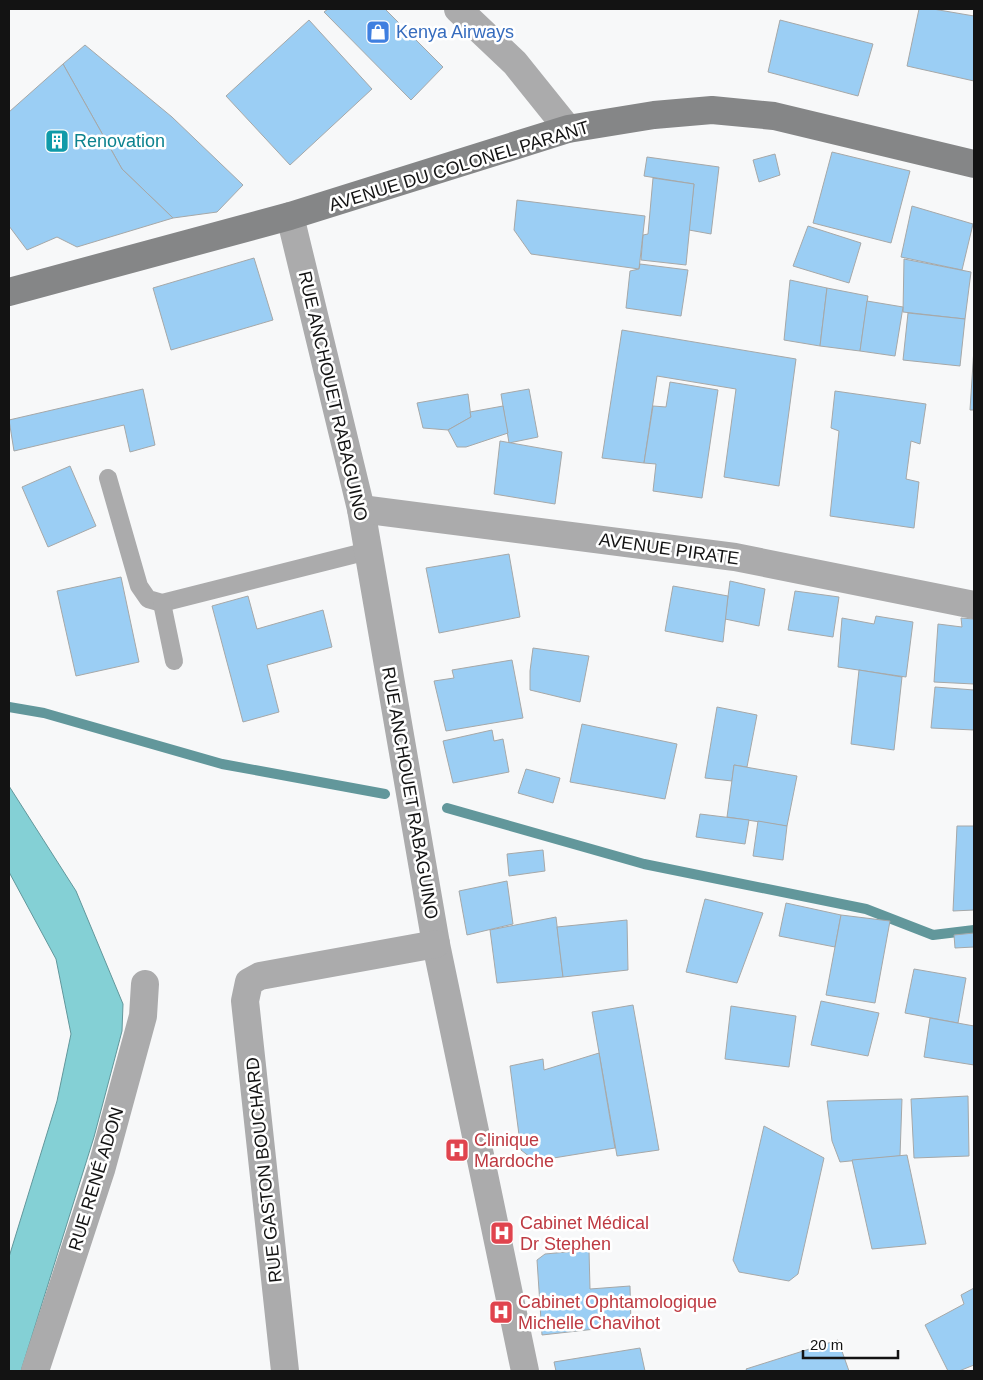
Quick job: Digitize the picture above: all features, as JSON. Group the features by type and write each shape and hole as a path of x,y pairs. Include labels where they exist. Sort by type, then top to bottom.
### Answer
{"main road":[{"name":"AVENUE DU COLONEL PARANT","path":"9,292 290,216 568,129 654,115 712,110 774,116 974,164"}],"street":[{"path":"459,10 515,63 568,129"},
{"name":"RUE ANCHOUET RABAGUINO","path":"290,216 361,509 436,944 525,1371"},
{"name":"AVENUE PIRATE","path":"361,509 736,557 974,605"},
{"name":"RUE GASTON BOUCHARD","path":"286,1371 245,1001 250,982 260,976 436,944"},
{"name":"RUE RENÉ ADON","path":"35,1371 101,1170 143,1016 145,984"}],"lane":[{"path":"108,478 139,586 148,599 162,603 368,551"},
{"path":"162,603 174,661"}],"water":[{"path":"9,786 76,891 123,1004 122,1031 94,1137 21,1371 9,1371 9,1257 57,1101 71,1034 56,959 9,872"}],"building":[{"path":"328,9 385,9 443,67 411,100 324,12"},
{"path":"919,9 933,9 974,16 974,81 907,66"},
{"path":"309,20 372,89 290,165 226,96"},
{"path":"780,20 873,44 858,96 768,72"},
{"path":"85,45 172,117 243,185 217,212 173,218 122,169 63,64"},
{"name":"Renovation","path":"63,64 122,169 173,218 77,247 57,237 27,250 9,226 9,112"},
{"path":"832,152 910,171 891,243 813,223"},
{"path":"775,154 780,175 759,182 753,160"},
{"path":"647,157 719,167 711,234 689,230 694,184 644,176"},
{"path":"653,178 694,184 686,265 641,260 643,235 648,234"},
{"path":"517,200 645,216 639,269 531,254 514,230"},
{"path":"912,206 973,224 962,270 901,257"},
{"path":"808,226 861,243 849,283 793,266"},
{"path":"254,258 273,320 171,350 153,288"},
{"path":"904,259 971,272 965,319 903,312"},
{"path":"640,264 688,270 681,316 626,308 630,271 639,269"},
{"path":"790,280 827,288 820,346 784,340"},
{"path":"827,288 868,296 860,351 820,346"},
{"path":"867,301 903,307 895,356 860,351"},
{"path":"908,313 965,319 960,366 903,360"},
{"path":"622,330 796,359 779,486 724,477 736,389 657,376 644,463 602,458"},
{"path":"974,348 974,410 970,410"},
{"path":"670,382 718,390 702,498 653,491 656,464 644,463 653,406 666,407"},
{"path":"143,389 155,445 130,452 124,425 14,451 9,420"},
{"path":"529,389 538,437 509,443 501,394"},
{"path":"835,391 926,404 920,444 911,441 906,479 919,482 914,528 830,516 839,431 831,428"},
{"path":"468,394 471,417 448,430 423,428 417,403"},
{"path":"503,406 508,433 466,447 457,447 448,430 471,417 470,412"},
{"path":"500,441 562,452 555,504 494,494"},
{"path":"70,466 96,526 48,547 22,487"},
{"path":"509,554 520,617 439,633 426,568"},
{"path":"121,577 139,662 76,676 57,591"},
{"path":"730,581 765,589 759,626 725,619"},
{"path":"673,586 728,596 723,642 665,631"},
{"path":"795,591 839,597 833,637 788,630"},
{"path":"248,596 257,629 323,610 332,647 267,665 279,712 243,722 212,606"},
{"path":"876,616 913,622 906,677 838,667 842,618 874,624"},
{"path":"961,618 974,619 974,684 934,682 938,624 962,627"},
{"path":"533,648 589,656 580,702 530,690"},
{"path":"512,660 523,718 446,731 434,681 454,678 452,670"},
{"path":"859,670 902,677 894,750 851,744"},
{"path":"935,687 974,690 974,730 931,728"},
{"path":"717,707 757,715 747,767 734,765 732,781 705,778"},
{"path":"582,724 677,744 665,799 570,782"},
{"path":"492,730 494,741 503,739 509,772 453,783 443,741"},
{"path":"734,765 797,776 787,826 727,817"},
{"path":"526,769 560,778 553,803 518,793"},
{"path":"700,814 749,820 745,844 696,837"},
{"path":"758,821 787,826 783,860 753,856"},
{"path":"957,826 974,826 974,910 953,911"},
{"path":"543,850 545,871 509,876 507,854"},
{"path":"507,881 513,924 467,935 459,891"},
{"path":"705,899 763,913 737,983 686,972"},
{"path":"786,903 841,915 835,947 779,936"},
{"path":"841,915 890,921 875,1003 826,995"},
{"path":"556,917 563,977 497,983 490,930"},
{"path":"627,920 628,970 563,977 557,927"},
{"path":"974,933 974,947 955,948 954,935"},
{"path":"914,969 966,978 958,1023 905,1013"},
{"path":"821,1001 879,1013 868,1056 811,1045"},
{"path":"633,1005 659,1150 617,1156 592,1012"},
{"path":"731,1006 796,1016 789,1067 725,1059"},
{"path":"930,1018 974,1026 974,1065 924,1057"},
{"path":"599,1053 615,1148 535,1161 521,1150 510,1066 543,1059 544,1070"},
{"path":"968,1096 969,1156 914,1158 911,1099"},
{"path":"902,1099 900,1156 840,1162 832,1141 827,1101"},
{"path":"764,1126 824,1158 798,1274 789,1281 739,1272 733,1260"},
{"path":"907,1155 926,1244 872,1249 852,1160"},
{"path":"589,1250 590,1289 630,1286 631,1325 542,1335 537,1260 545,1254"},
{"path":"974,1288 974,1365 959,1371 948,1371 925,1325 964,1304 961,1295"},
{"path":"838,1340 849,1371 747,1371 746,1369"},
{"path":"640,1348 645,1371 556,1371 554,1362"}],"waterway":[{"path":"9,707 44,713 222,764 385,794"},
{"path":"447,808 644,864 866,909 933,935 974,930"}],"place":[{"name":"Kenya Airways","path":"378,32"},
{"name":"Renovation","path":"57,141"},
{"name":"Clinique Mardoche","path":"457,1150"},
{"name":"Cabinet Médical Dr Stephen","path":"502,1233"},
{"name":"Cabinet Ophtamologique Michelle Chavihot","path":"501,1312"}]}
